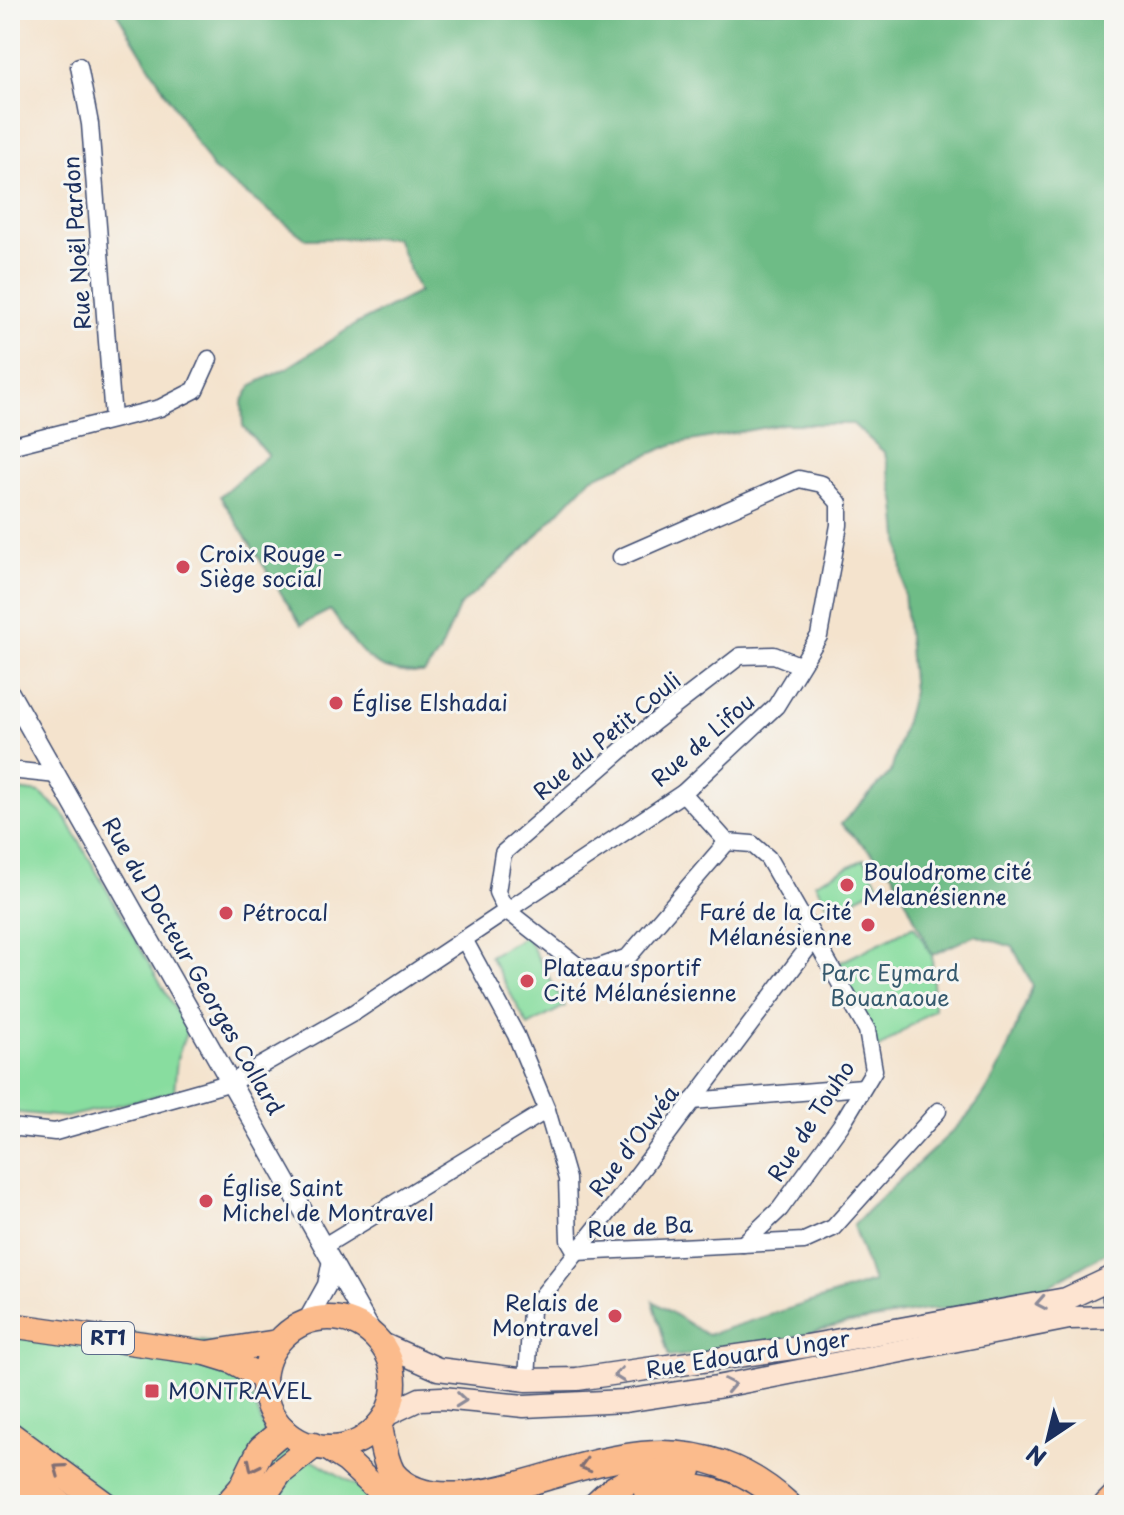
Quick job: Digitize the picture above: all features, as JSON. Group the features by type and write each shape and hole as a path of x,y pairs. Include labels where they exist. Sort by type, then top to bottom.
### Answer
{"highway":[{"path":"382,1420 392,1473 414,1491 430,1497 456,1500 480,1498 601,1461 643,1454 677,1454 707,1458 742,1471 788,1505"},
{"path":"227,1505 242,1488 261,1449 283,1430"},
{"path":"10,1435 105,1505"},
{"path":"257,1505 279,1473 320,1447"},
{"path":"10,1462 61,1505"},
{"path":"595,1505 604,1495 639,1476 686,1469 742,1488 772,1505"},
{"path":"624,1505 651,1490 672,1488 704,1489 743,1505"},
{"path":"10,1490 29,1505"},
{"path":"1107,1505 1114,1498"}],"main road":[{"name":"Rue Edouard Unger","path":"377,1339 438,1369 527,1380 626,1375 1066,1299 1114,1276"},
{"path":"1114,1276 1114,1299"},
{"name":"Rue Edouard Unger","path":"382,1420 420,1399 442,1398 524,1406 625,1401 717,1387 1069,1318 1114,1317"},
{"path":"320,1447 346,1446 382,1420 394,1381 377,1339 341,1319 307,1321 277,1342 267,1359 263,1378 266,1402 283,1430 347,1461 394,1505"},
{"name":"RT1","path":"10,1325 206,1353 263,1378"},
{"name":"RT1","path":"206,1353 277,1342"}],"street":[{"name":"Rue Noël Pardon","path":"79,66 90,124 113,418"},
{"path":"10,446 160,408 195,390 209,359"},
{"name":"Rue de Lifou","path":"10,1127 55,1132 232,1082 355,1012 683,793 776,706 819,636 839,525 839,503 822,484 799,479 621,557"},
{"name":"Rue du Petit Couli","path":"505,909 497,892 503,853 653,723 740,656 774,655 799,665"},
{"name":"Rue du Docteur Georges Collard","path":"10,693 232,1082 324,1246 331,1265 377,1339"},
{"path":"10,770 57,775"},
{"path":"505,909 579,967 597,968 628,957 727,842 683,793"},
{"name":"Rue de Touho","path":"727,842 752,844 768,858 813,941 867,1030 874,1070 841,1125 780,1209 743,1244"},
{"name":"Rue de Ba","path":"465,941 516,1035 547,1110 567,1179 569,1240 576,1252 804,1241 833,1228 938,1111"},
{"name":"Rue d'Ouvéa","path":"527,1380 531,1310 813,941"},
{"path":"692,1101 863,1087"},
{"path":"324,1246 547,1110"},
{"path":"307,1321 327,1285 331,1265"}],"green space":[{"path":"115,10 1114,10 1114,239 1107,272 1114,345 1114,1248 1035,1294 977,1308 926,1310 844,1324 752,1348 669,1357 653,1301 707,1335 873,1282 853,1226 955,1129 980,1100 1006,1053 1033,986 1013,947 975,935 932,955 893,873 841,824 891,772 913,692 896,504 885,453 853,424 783,424 674,444 591,478 526,547 459,607 439,654 424,673 405,672 377,664 358,648 330,610 301,625 220,496 268,455 243,426 242,402 252,385 287,368 356,324 419,292 396,238 306,239 212,168"},
{"path":"10,789 40,793 63,813 187,1030 177,1059 174,1092 66,1117 10,1112"},
{"name":"Boulodrome cité Melanésienne","path":"864,859 879,886 831,911 815,883"},
{"name":"Parc Eymard Bouanaoue","path":"914,926 932,955 934,1009 873,1052 829,968"},
{"name":"Plateau sportif Cité Mélanésienne","path":"526,936 565,1006 528,1026 490,956"},
{"path":"10,1319 233,1345 265,1431 357,1486 381,1505 10,1505"}],"place":[{"name":"Croix Rouge - Siège social","path":"183,567"},
{"name":"Église Elshadai","path":"336,703"},
{"name":"Boulodrome cité Melanésienne","path":"847,885"},
{"name":"Pétrocal","path":"226,913"},
{"name":"Faré de la Cité Mélanésienne","path":"868,925"},
{"name":"Plateau sportif Cité Mélanésienne","path":"527,981"},
{"name":"Église Saint Michel de Montravel","path":"206,1201"},
{"name":"Relais de Montravel","path":"615,1316"},
{"name":"MONTRAVEL","path":"152,1391"}]}
